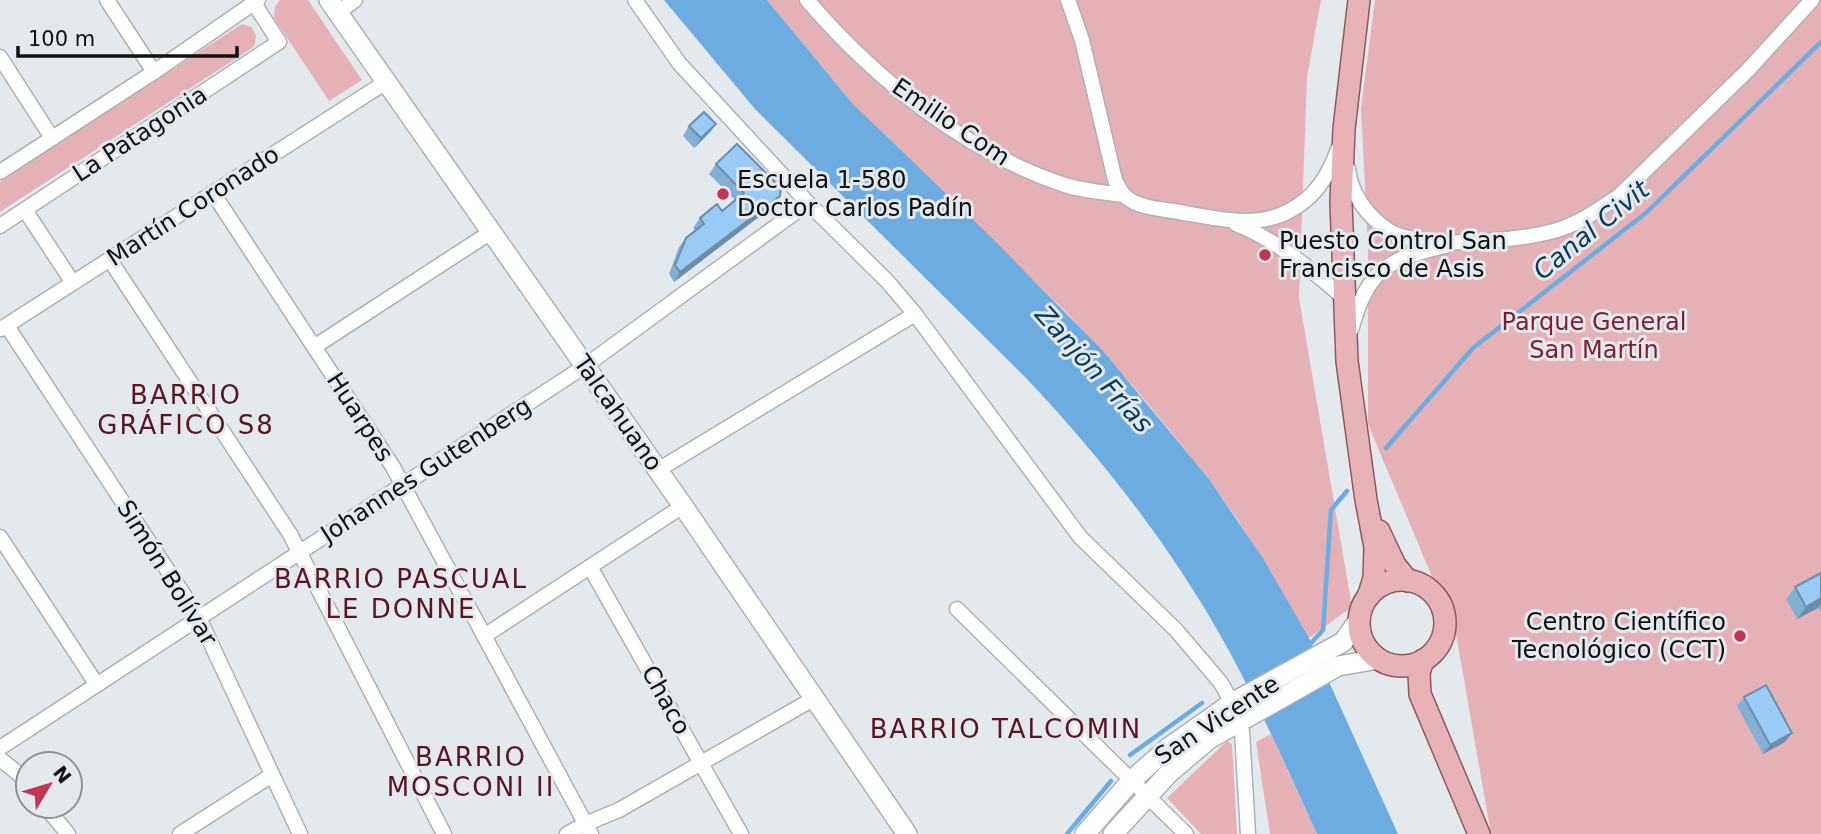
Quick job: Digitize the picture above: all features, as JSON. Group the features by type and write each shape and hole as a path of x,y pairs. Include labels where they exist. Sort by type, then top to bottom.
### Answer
{"main road":[{"path":"1359,0 1344,129 1341,201 1347,361 1376,565 1368,597 1361,608 1360,632 1364,642 1384,662 1436,732"},
{"path":"1366,500 1386,548 1408,581"},
{"path":"1368,597 1386,583 1408,581 1421,585 1432,593 1444,616 1440,641 1433,652 1423,660 1402,666 1384,662"},
{"path":"1423,660 1419,673 1420,694 1479,834"}],"street":[{"path":"107,0 153,72"},
{"path":"333,6 355,0"},
{"path":"635,0 679,64 808,203 887,281 915,314 1080,537 1194,649 1221,683 1236,712 1243,741 1248,834"},
{"name":"Emilio Com","path":"807,0 854,51 915,103 965,137 1015,166 1067,186 1123,195 1137,204 1226,220"},
{"path":"1068,0 1082,40 1109,161 1123,195"},
{"path":"1347,361 1351,329 1364,291 1373,276 1394,261 1421,251 1463,242 1539,236 1564,228 1603,207 1619,195 1748,70 1812,0"},
{"name":"La Patagonia","path":"0,172 153,72 255,1 279,42 0,226"},
{"name":"Talcahuano","path":"333,6 683,506 906,833"},
{"path":"0,57 52,138"},
{"name":"Martín Coronado","path":"4,328 386,82"},
{"path":"1226,220 1249,221 1276,217 1304,202 1326,179 1344,129"},
{"path":"1344,129 1353,190 1372,215 1390,232 1410,238 1463,242"},
{"name":"Huarpes","path":"213,193 402,485 588,829"},
{"name":"Johannes Gutenberg","path":"0,748 585,366 808,203"},
{"path":"25,210 73,284"},
{"path":"1226,220 1261,234 1343,296"},
{"path":"314,347 491,232"},
{"path":"110,260 300,552 444,834"},
{"path":"658,470 915,314"},
{"name":"Simón Bolívar","path":"4,328 199,618 300,834"},
{"path":"484,636 683,506"},
{"path":"0,537 97,685"},
{"name":"Chaco","path":"590,567 741,834"},
{"path":"957,610 1186,834"},
{"name":"San Vicente","path":"1085,834 1132,780 1168,748 1321,666 1359,620"},
{"name":"San Vicente","path":"1321,666 1384,662"},
{"path":"567,834 588,829 815,698"},
{"name":"San Vicente","path":"1113,834 1147,796 1236,712"},
{"path":"0,759 14,770"},
{"path":"180,834 272,775"},
{"path":"56,820 68,834"}],"green space":[{"path":"280,0 308,0 362,80 329,101 274,18 275,7"},
{"path":"767,0 1321,0 1307,77 1299,298 1352,607 1309,638 1239,522 1209,479 1139,393 1065,311 852,103"},
{"name":"Parque General San Martín","path":"1375,0 1821,0 1821,834 1491,834 1456,634 1368,424 1368,247 1361,108"},
{"path":"242,24 251,27 256,35 252,48 0,212 0,182"},
{"path":"1271,734 1317,834 1270,834 1256,742"},
{"path":"1227,741 1232,744 1237,834 1201,834 1167,798"}],"water":[{"name":"Zanjón Frías","path":"664,0 767,0 852,103 994,240 1103,351 1209,479 1264,560 1309,638 1398,834 1317,834 1262,716 1217,629 1181,571 1119,486 1027,379 755,109"}],"building":[{"path":"704,112 716,124 701,138 689,126"},
{"path":"737,144 781,188 780,196 680,272 675,265 686,238 704,224 700,218 717,204 722,211 744,193 716,164"},
{"path":"1821,573 1821,598 1806,607 1795,587"},
{"path":"1766,685 1792,733 1770,745 1744,697"}],"waterway":[{"name":"Canal Civit","path":"1386,448 1473,348 1647,212 1821,42"},
{"name":"Canal Civit","path":"1311,643 1323,630 1331,510 1347,491"},
{"name":"Canal Civit","path":"1130,755 1202,703"},
{"name":"Canal Civit","path":"1067,834 1111,781"}],"place":[{"name":"Escuela 1-580 Doctor Carlos Padín","path":"723,194"},
{"name":"Puesto Control San Francisco de Asis","path":"1265,255"},
{"name":"Centro Científico Tecnológico (CCT)","path":"1740,636"}],"district":[{"name":"BARRIO GRÁFICO S8","path":"186,410"},
{"name":"BARRIO PASCUAL LE DONNE","path":"401,594"},
{"name":"BARRIO TALCOMIN","path":"1006,729"},
{"name":"BARRIO MOSCONI II","path":"471,772"}]}
